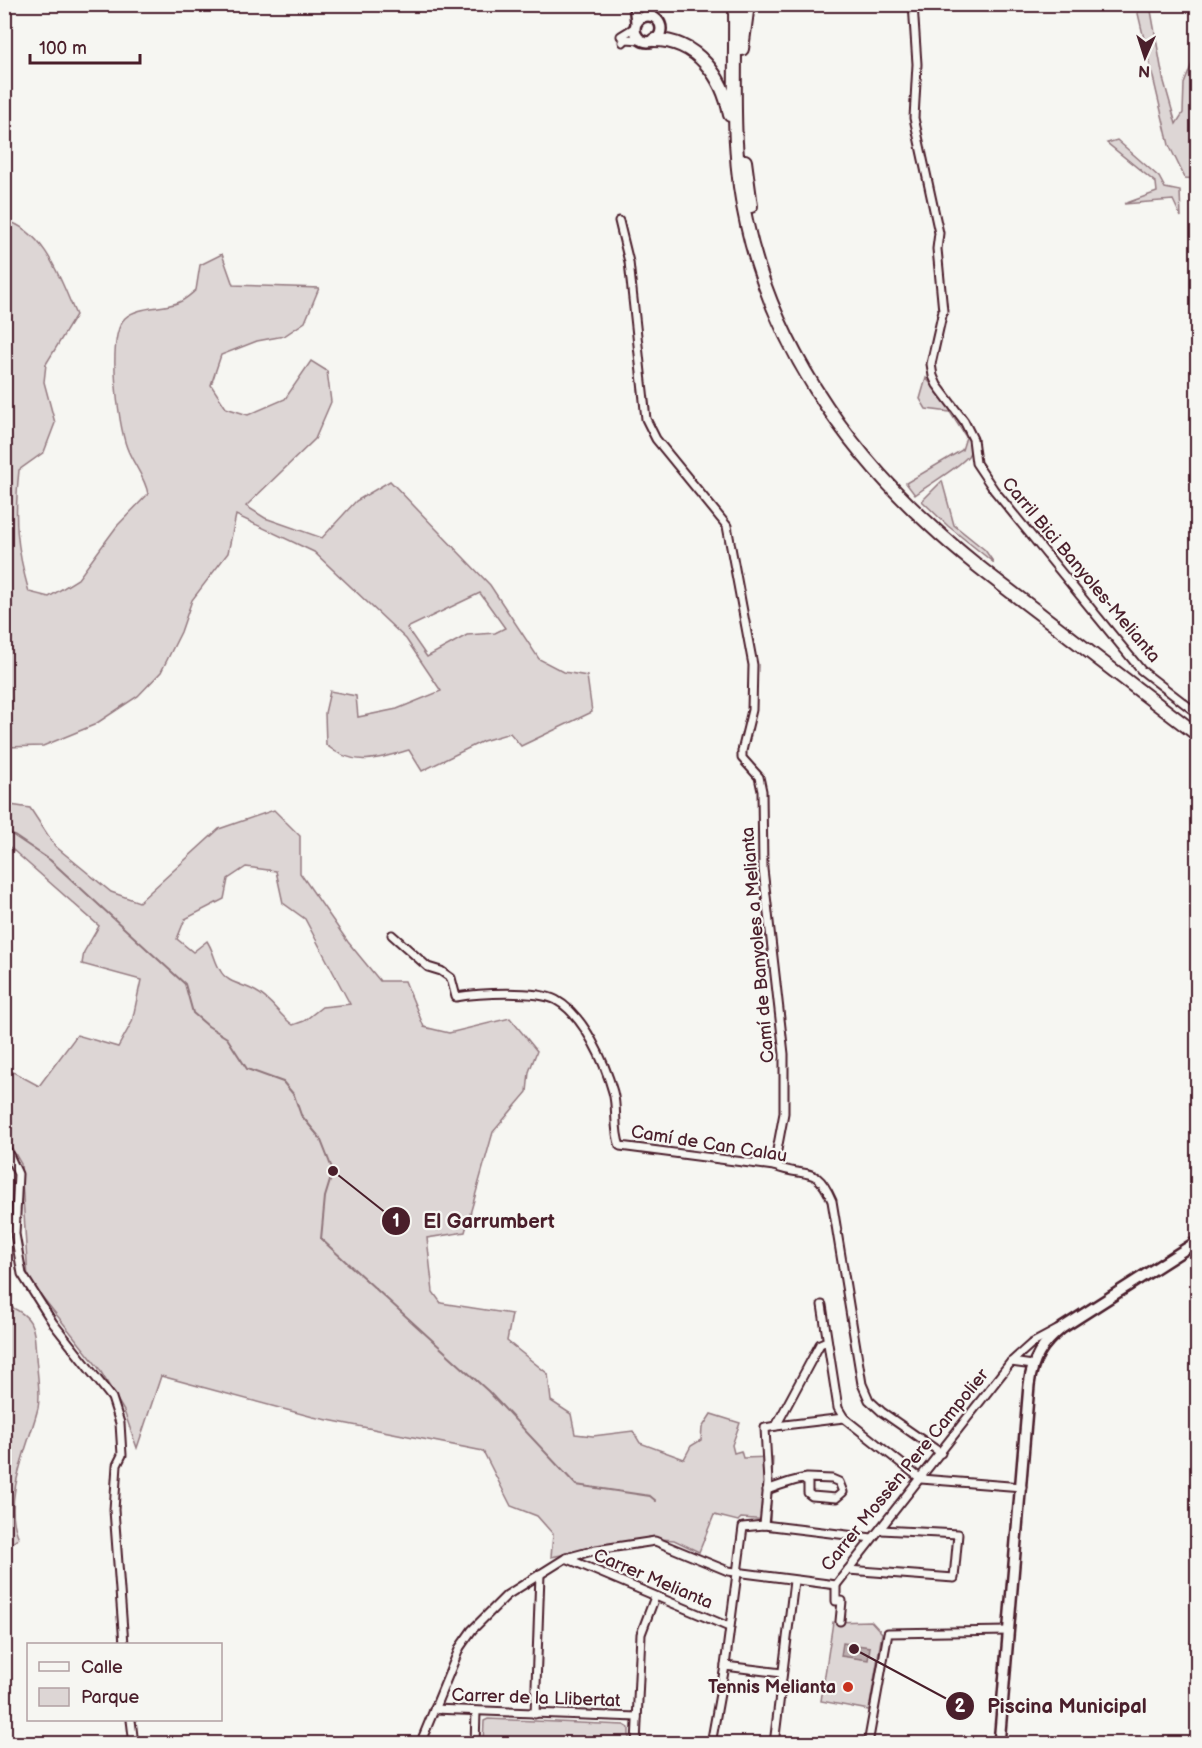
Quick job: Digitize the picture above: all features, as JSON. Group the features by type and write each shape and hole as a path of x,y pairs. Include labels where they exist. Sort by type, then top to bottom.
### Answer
{"highway":[{"path":"735,4 736,148"},
{"path":"741,4 745,162 759,243 788,324 835,409 882,470 939,526 1197,728"},
{"path":"741,49 748,4"},
{"path":"654,40 673,42 699,57 713,70 725,91 736,148 746,225 773,305 803,369 830,412 861,454 906,503 949,542 1197,735"}],"main road":[{"path":"635,4 655,18 660,25 660,34 654,40 640,40 635,25 635,4"},
{"path":"635,25 648,15"},
{"path":"999,1743 1033,1365 1037,1354 1047,1341 1062,1328 1197,1241"}],"street":[{"name":"Carril Bici Banyoles-Melianta","path":"913,4 917,64 914,118 935,208 943,311 931,364 936,386 964,421 973,439 976,463 994,490 1141,670 1197,714"},
{"path":"635,25 622,39 640,40"},
{"name":"Camí de Banyoles a Melianta","path":"619,220 629,262 646,419 656,440 727,526 753,665 752,710 742,758 759,777 762,791 763,869 784,1054 784,1113 774,1166"},
{"name":"Camí de Can Calau","path":"392,935 428,967 441,971 451,978 456,997 497,993 539,996 556,1000 577,1019 590,1036 613,1093 615,1133 620,1146 774,1166 790,1173 814,1175 823,1180 832,1201 862,1383 869,1400 941,1453"},
{"path":"4,1144 18,1174 15,1234 22,1274 53,1323 112,1398 120,1423 122,1455 117,1465 114,1510 124,1643"},
{"path":"822,1305 838,1408 844,1418 921,1479 1022,1487"},
{"name":"Carrer Mossèn Pere Campolier","path":"420,1743 460,1647 472,1630 507,1595 566,1558 596,1550 655,1541 737,1573 836,1585 1011,1362 1043,1336 1062,1328"},
{"path":"776,1426 820,1344 826,1341"},
{"path":"1027,1347 1037,1354"},
{"name":"Carrer Mossèn Pere Campolier","path":"1011,1362 1033,1365"},
{"path":"764,1525 767,1490 765,1428 844,1418"},
{"path":"767,1490 803,1479 832,1479 839,1482 843,1492 836,1498 812,1496 808,1493 808,1483 803,1479"},
{"path":"711,1743 725,1666 743,1527 748,1524 764,1525 872,1538"},
{"path":"848,1570 954,1578 958,1534 880,1530"},
{"name":"Carrer Melianta","path":"566,1558 729,1627"},
{"path":"535,1713 540,1574"},
{"path":"774,1743 794,1581"},
{"path":"836,1585 836,1601 842,1601 840,1621"},
{"path":"636,1743 641,1634 655,1597"},
{"path":"868,1743 888,1633 1009,1631"},
{"path":"725,1666 782,1673"},
{"name":"Carrer de la Llibertat","path":"435,1709 637,1717"},
{"path":"476,1712 476,1743"},
{"path":"131,1721 134,1743"}],"green space":[{"path":"1136,5 1150,5 1163,78 1176,124 1183,113 1184,84 1197,51 1197,179 1185,178 1169,145"},
{"path":"1117,140 1159,177 1165,188 1180,191 1181,217 1173,200 1124,204 1157,192 1156,183 1107,143"},
{"path":"5,220 31,235 50,258 76,315 46,364 44,382 55,423 44,452 19,470 17,532 29,592 49,597 78,579 117,526 148,494 127,448 120,420 115,361 119,328 125,318 136,311 171,305 185,299 196,290 200,265 222,254 233,285 319,288 305,322 284,336 257,341 221,355 211,385 226,408 248,415 285,399 311,361 327,371 331,402 315,439 246,506 265,518 322,538 356,501 390,481 490,585 539,659 564,672 587,676 592,712 521,746 510,733 483,741 422,771 409,750 366,760 346,757 336,752 326,745 325,713 330,691 356,696 358,717 397,709 441,691 406,639 314,552 236,515 228,553 192,600 181,632 161,672 138,696 94,725 43,746 5,747","holes":["480,593 505,628 495,633 467,635 427,657 407,628"]},
{"path":"926,378 957,415 969,437 971,448 963,461 915,495 906,483 962,450 966,437 950,412 926,409 920,399"},
{"path":"942,481 954,525 985,550 994,563 948,526 922,501"},
{"path":"4,804 30,808 55,846 111,892 139,902 219,829 274,810 300,836 300,873 348,942 380,981 405,981 424,1027 449,1033 510,1018 537,1051 529,1072 527,1092 493,1132 465,1232 427,1238 433,1292 441,1303 512,1314 507,1341 548,1374 551,1401 571,1414 575,1434 593,1436 633,1431 640,1443 684,1459 691,1446 701,1440 702,1428 711,1414 740,1423 732,1445 734,1453 741,1451 743,1458 773,1457 770,1520 741,1518 738,1521 714,1515 699,1552 674,1540 648,1538 551,1557 553,1534 537,1516 511,1506 483,1451 313,1417 161,1376 137,1448 124,1411 98,1367 28,1279 21,1164 5,1136 4,1067 39,1086 77,1035 118,1047 132,1022 141,980 82,964 84,952 99,926 5,843","holes":["246,867 276,871 283,903 305,919 350,1004 322,1007 304,1021 293,1025 261,994 223,975 207,941 193,952 177,939 185,919 224,899 228,879"]},
{"path":"4,1304 22,1313 31,1323 35,1337 39,1396 38,1408 15,1490 14,1523 19,1538 5,1548"},
{"path":"871,1621 882,1633 869,1710 821,1701 833,1622"},
{"path":"488,1719 624,1725 629,1728 629,1743 483,1743 484,1721"}],"shaded area":[{"path":"843,1643 870,1647 868,1660 841,1656"}],"waterway":[{"path":"4,829 50,860 185,984 193,1013 227,1038 247,1069 283,1082 294,1095 301,1115 320,1138 333,1171 325,1197 321,1239 488,1391 576,1485 650,1496 656,1501"}],"place":[{"name":"El Garrumbert","path":"333,1171"},
{"name":"Piscina Municipal","path":"854,1649"},
{"name":"Tennis Melianta","path":"848,1687"}]}
